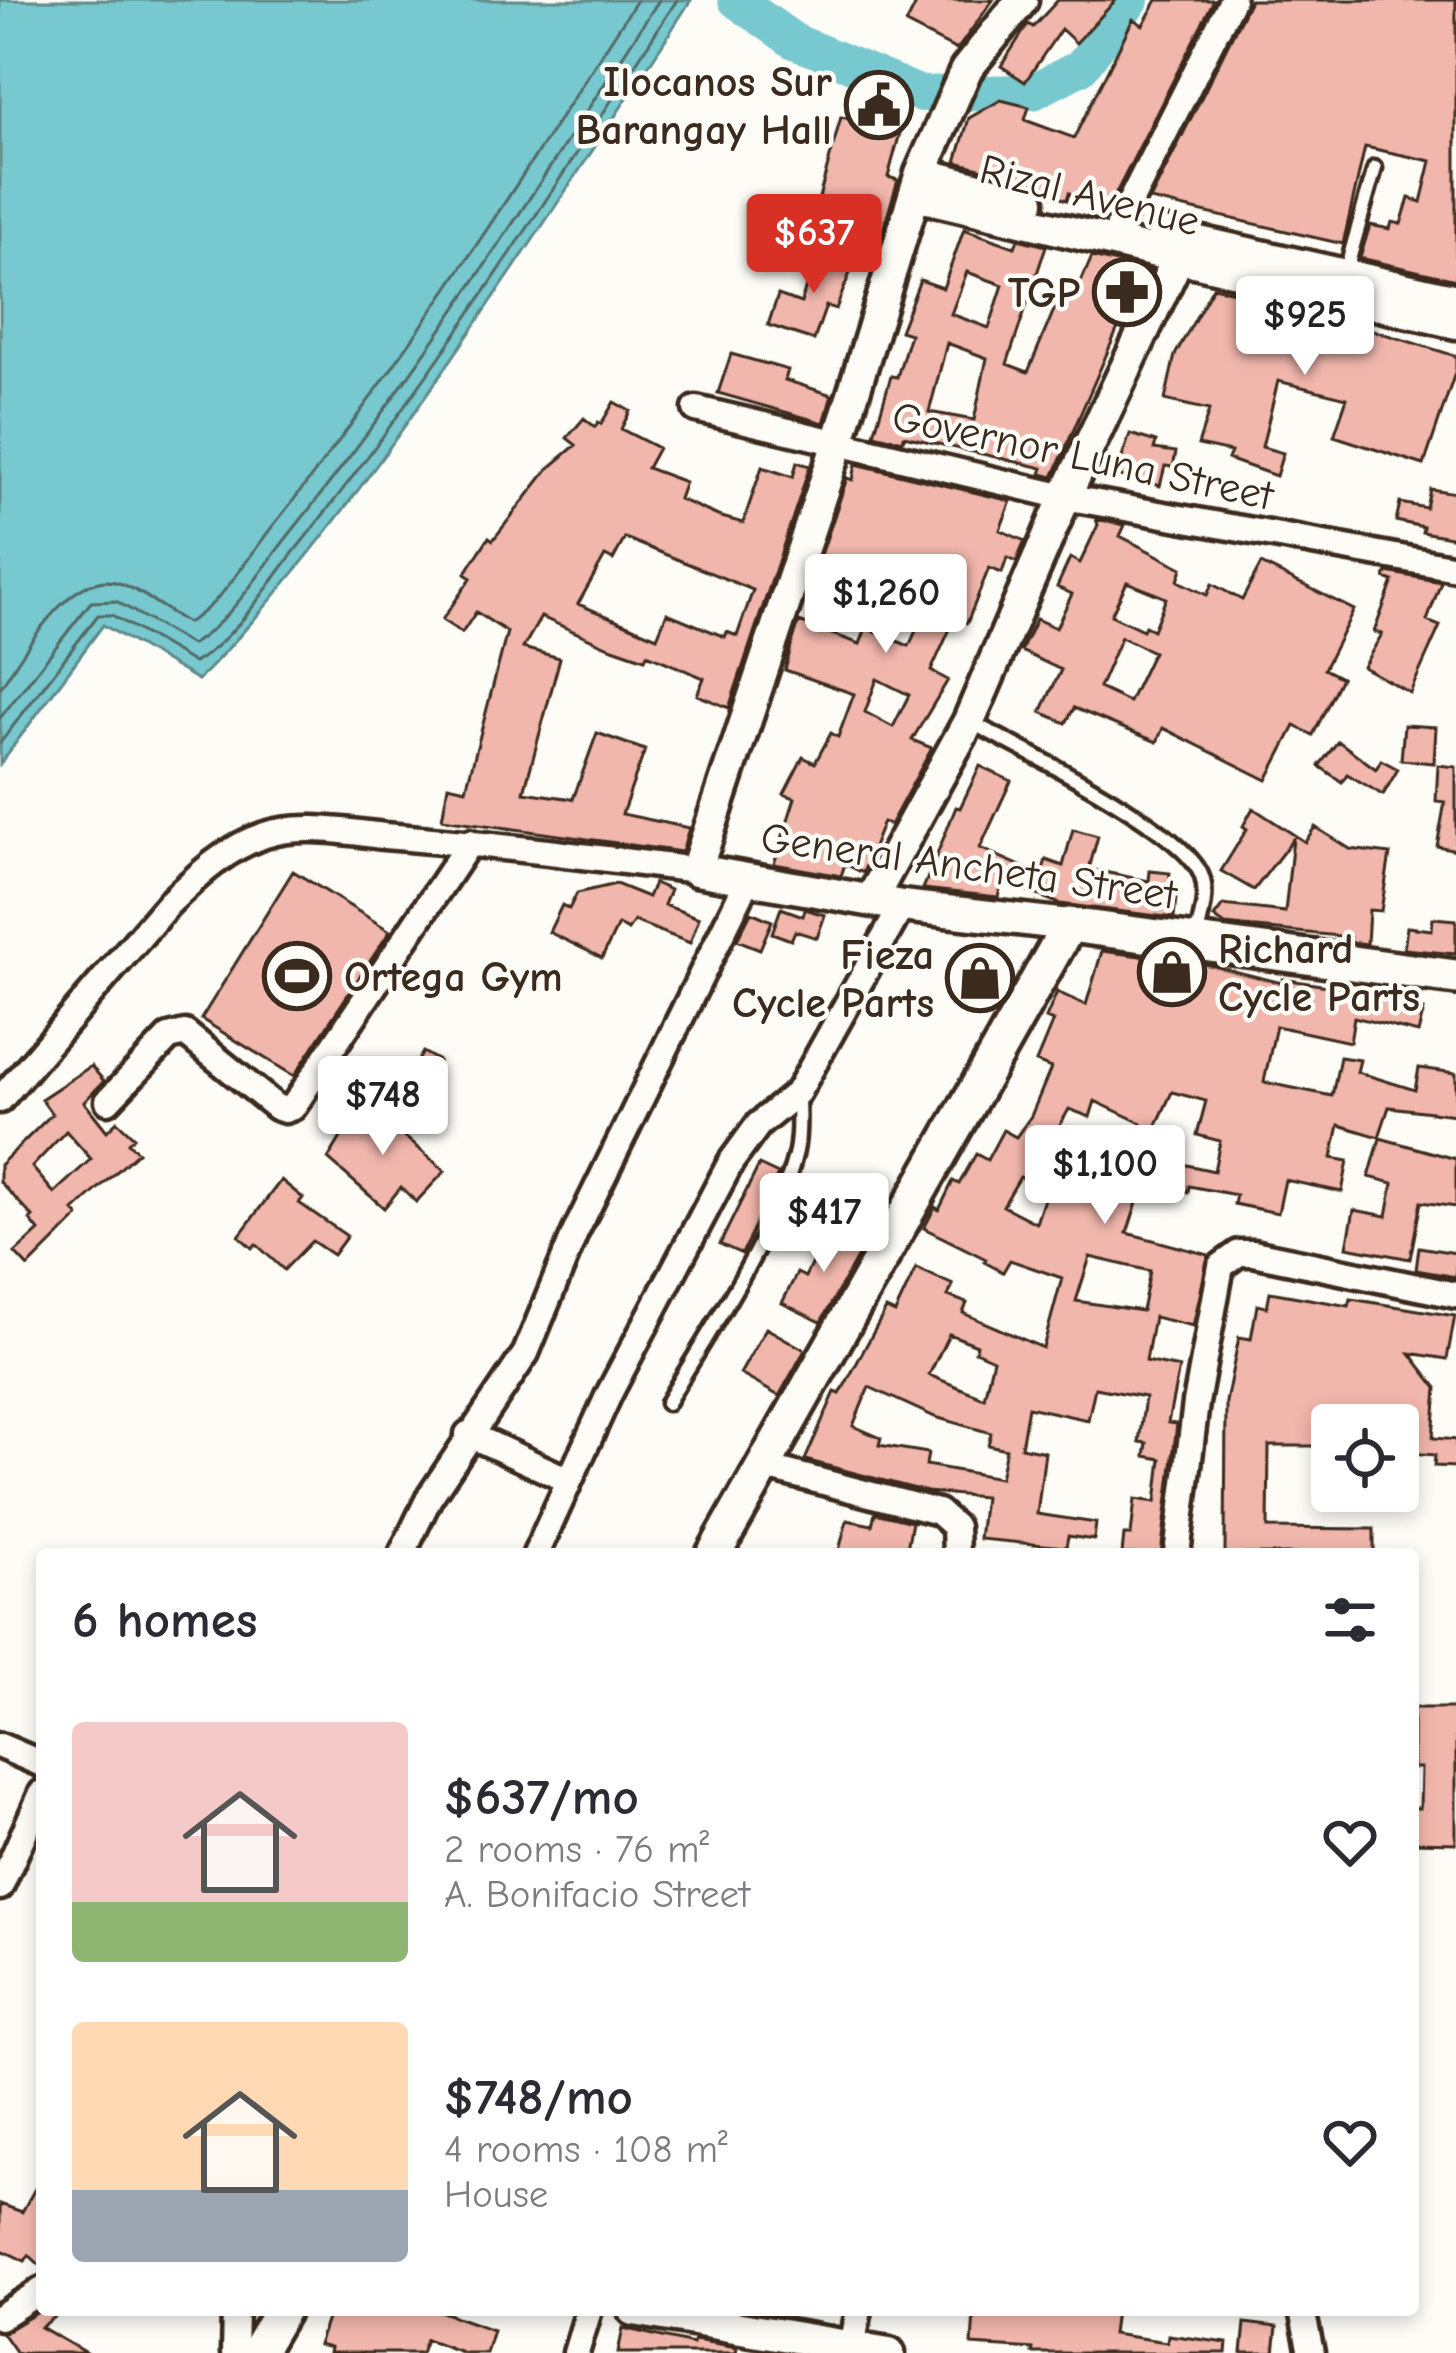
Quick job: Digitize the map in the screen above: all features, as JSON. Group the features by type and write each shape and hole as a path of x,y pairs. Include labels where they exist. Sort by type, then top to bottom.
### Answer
{"main road":[{"name":"General Ancheta Street","path":"1069,926 1456,977"},
{"path":"717,1548 1069,926"},
{"path":"257,2353 279,2316"}],"street":[{"path":"696,870 939,127 966,70 1022,0"},
{"path":"1119,224 1232,0"},
{"name":"Rizal Avenue","path":"918,184 1456,300"},
{"name":"Rizal Avenue","path":"918,184 1178,258 1456,323"},
{"path":"871,900 969,721 1065,497 1178,258"},
{"name":"Governor Luna Street","path":"696,409 1065,497 1456,568"},
{"name":"General Ancheta Street","path":"0,1100 168,904 197,876 266,835 302,830 470,842 696,870 902,907 1069,926"},
{"path":"108,1101 169,1037 184,1033 276,1106 293,1107 470,842"},
{"path":"405,1548 429,1498 526,1353 575,1232 748,880"},
{"path":"539,1548 568,1480 731,1162 758,1125 798,1092 902,907"},
{"path":"1179,1548 1196,1402 1221,1266 1239,1253 1253,1252 1456,1295"},
{"path":"469,1434 568,1480"},
{"path":"762,1466 938,1512 955,1527 956,1548"},
{"path":"0,1746 36,1761"},
{"path":"0,1887 36,1806"},
{"path":"0,2317 36,2294"},
{"path":"234,2353 236,2316"},
{"path":"576,2353 587,2316"},
{"path":"669,2316 888,2353"},
{"path":"852,2347 858,2316"},
{"path":"1303,2316 1311,2353"}],"lane":[{"path":"1345,275 1375,168"},
{"path":"969,721 1136,815 1189,855 1204,886 1195,943"},
{"path":"667,1402 777,1203 797,1144 798,1092"}],"water":[{"path":"0,0 691,0 409,419 324,535 231,645 198,680 103,625 0,764"}],"building":[{"path":"918,0 993,0 957,50 906,24"},
{"path":"1058,0 1116,0 1076,43 1061,29 1025,82 1001,66 1028,24 1033,27"},
{"path":"1157,0 1214,0 1106,213 1069,193 1067,200 1046,193 1034,182 956,162 969,118 1001,100 1029,107 1025,120 1074,138 1133,19 1143,25"},
{"path":"1250,0 1456,0 1456,280 1360,258 1370,225 1390,229 1392,222 1401,224 1409,198 1421,202 1431,161 1365,147 1343,244 1150,200"},
{"path":"866,85 902,96 891,130 900,133 888,177 898,180 881,237 814,216 841,117 855,120"},
{"path":"964,229 1015,247 1018,239 1046,246 1007,364 1028,372 1067,279 1080,284 1092,257 1150,271 1122,329 1118,328 1053,477 1041,474 1043,468 904,436 903,441 874,434 891,376 897,377 910,334 900,331 920,280 943,288","holes":["967,272 1003,285 989,328 951,314","947,343 987,358 974,420 929,412"]},
{"path":"817,250 855,260 836,309 826,306 814,340 768,325 778,295 801,303"},
{"path":"1213,287 1294,306 1456,356 1456,370 1424,465 1334,436 1347,398 1278,381 1262,447 1283,453 1276,476 1228,459 1231,452 1198,445 1209,410 1165,400 1175,355"},
{"path":"731,354 788,370 785,380 832,395 824,423 718,393"},
{"path":"614,402 630,411 621,429 658,448 647,468 685,482 679,499 743,523 762,467 793,477 797,462 810,466 729,708 697,695 704,678 647,654 645,659 607,646 541,617 523,648 560,658 524,792 573,799 597,733 645,750 622,814 689,828 682,852 442,819 448,785 466,789 507,632 476,612 462,633 442,620 471,578 465,574 489,537 493,540 549,468 576,445 567,438 584,418 595,427","holes":["625,538 753,590 737,636 727,632 725,637 667,613 657,637 578,604 605,556 613,560"]},
{"path":"1130,434 1156,442 1154,449 1176,452 1173,467 1165,466 1160,486 1116,475"},
{"path":"856,464 1011,501 1000,530 1025,541 1016,562 1007,558 1002,573 989,568 967,623 955,618 931,671 948,680 912,740 932,748 890,825 883,822 863,873 845,864 841,876 774,864 795,798 784,794 803,757 815,763 831,733 838,737 854,694 785,670 792,643 799,622 860,644 866,628 909,646 934,591 898,576 892,589 847,567 844,574 818,564 847,478 853,480","holes":["877,679 909,695 893,727 865,712"]},
{"path":"1430,489 1456,493 1456,538 1396,521 1400,503 1426,508"},
{"path":"1096,519 1125,525 1120,536 1182,568 1178,581 1207,595 1212,584 1242,600 1261,564 1354,610 1324,669 1341,678 1313,735 1295,726 1267,780 1163,728 1157,742 1074,708 1066,723 1041,712 1061,670 1021,651 1036,619 1056,628 1072,594 1057,587 1070,558 1080,563 1098,525","holes":["1127,582 1166,598 1153,630 1111,615","1121,637 1153,652 1129,702 1099,688"]},
{"path":"1387,572 1441,582 1427,621 1440,626 1410,693 1363,667 1382,634 1374,632 1393,581 1385,578"},
{"path":"1404,725 1436,727 1434,763 1401,760"},
{"path":"1338,741 1376,769 1381,760 1398,769 1383,795 1347,774 1342,782 1319,766"},
{"path":"1438,765 1456,767 1456,850 1437,846 1445,802 1436,801"},
{"path":"980,766 1011,781 980,848 1041,875 1046,860 1063,866 1073,829 1098,836 1089,869 1149,881 1150,871 1170,873 1169,885 1177,887 1174,918 1060,904 1002,881 998,897 923,889 956,807 960,808"},
{"path":"1253,808 1305,842 1315,827 1350,849 1390,854 1381,911 1369,910 1367,944 1350,942 1350,937 1225,925 1214,917 1223,905 1285,912 1293,839 1254,890 1221,871 1247,829 1243,826"},
{"name":"Ortega Gym","path":"293,871 390,931 294,1076 201,1019"},
{"path":"654,883 670,890 664,905 699,918 690,943 634,921 628,930 618,925 602,958 549,932 562,905 569,909 577,893 616,884 648,897"},
{"path":"781,908 803,916 805,909 825,915 817,938 795,931 791,940 772,933"},
{"path":"751,912 772,921 760,949 737,940"},
{"path":"1433,918 1456,920 1456,954 1404,949 1407,927 1432,930"},
{"path":"1102,951 1209,965 1282,983 1283,979 1402,998 1404,992 1422,995 1418,1033 1354,1017 1350,1042 1276,1026 1264,1082 1332,1096 1340,1057 1360,1060 1357,1072 1415,1090 1419,1068 1456,1073 1456,1115 1389,1107 1379,1137 1339,1125 1332,1158 1348,1161 1342,1192 1285,1180 1278,1213 1234,1204 1236,1195 1189,1186 1188,1192 1144,1182 1127,1233 1209,1255 1193,1326 1154,1317 1146,1361 1179,1368 1168,1423 1177,1424 1162,1548 1123,1548 1124,1535 1131,1535 1135,1499 1156,1502 1161,1459 1145,1456 1147,1443 1139,1442 1145,1397 1095,1388 1088,1420 1028,1407 1021,1447 1045,1452 1037,1514 1096,1523 1094,1540 1068,1536 1066,1547 979,1539 984,1497 927,1492 805,1460 835,1392 840,1394 886,1309 895,1313 916,1268 953,1285 948,1296 967,1303 963,1313 1043,1348 1062,1278 1010,1260 1003,1272 924,1228 976,1154 987,1160 1003,1130 1016,1137 1031,1116 1051,1068 1036,1062 1053,1021 1046,1018 1057,992 1086,1005","holes":["1172,1092 1206,1101 1197,1135 1220,1141 1214,1171 1178,1163 1181,1150 1149,1142","1095,1101 1141,1123 1127,1180 1044,1154 1069,1109 1090,1117","1020,1177 1048,1187 1036,1223 1003,1206","1090,1257 1150,1271 1142,1311 1076,1301","949,1334 977,1345 975,1351 993,1359 984,1398 929,1375","869,1387 935,1417 991,1433 988,1445 1006,1449 1000,1478 926,1465 928,1453 879,1445 881,1438 853,1426"]},
{"path":"423,1052 439,1061 418,1095 403,1086"},
{"path":"91,1066 104,1081 84,1102 107,1131 117,1121 134,1137 128,1143 138,1152 74,1211 79,1216 28,1267 15,1253 39,1231 30,1220 33,1217 0,1182 0,1165 52,1114 41,1099","holes":["66,1131 91,1159 54,1193 32,1167"]},
{"path":"364,1099 387,1113 384,1119 445,1171 416,1202 401,1187 384,1208 328,1159"},
{"path":"1380,1138 1456,1159 1456,1207 1421,1202 1410,1259 1347,1247 1354,1210 1387,1216 1393,1183 1369,1177"},
{"path":"759,1165 778,1174 742,1254 720,1244"},
{"path":"281,1180 303,1198 299,1203 347,1236 333,1255 312,1241 284,1270 256,1244 252,1248 239,1236"},
{"path":"830,1226 865,1243 821,1322 782,1303 797,1273 805,1277"},
{"path":"1419,1247 1456,1253 1456,1277 1416,1270"},
{"path":"1270,1292 1349,1306 1351,1299 1455,1316 1447,1359 1410,1353 1437,1388 1433,1438 1456,1440 1456,1467 1434,1466 1435,1455 1419,1454 1419,1404 1311,1404 1311,1446 1269,1446 1268,1528 1374,1529 1374,1548 1225,1548 1226,1402 1239,1337 1251,1339 1257,1305 1267,1307"},
{"path":"766,1328 805,1350 779,1396 740,1374"},
{"path":"875,1513 912,1522 907,1548 840,1548 847,1520 872,1525"},
{"path":"1419,1708 1456,1708 1456,1843 1419,1842"},
{"path":"36,2187 36,2261 29,2255 25,2261 0,2249 0,2204 22,2212"},
{"path":"36,2313 57,2316 41,2327 86,2353 16,2353 2,2333"},
{"path":"328,2316 454,2316 493,2330 486,2353 464,2353 426,2339 421,2353 329,2353 330,2348 318,2345"},
{"path":"974,2316 1114,2316 1112,2334 1167,2342 1168,2335 1227,2343 1226,2353 1032,2353 1033,2349 972,2345"},
{"path":"1245,2323 1277,2327 1274,2353 1242,2353"},
{"path":"623,2328 693,2344 694,2340 737,2347 736,2353 618,2353"}],"waterway":[{"path":"736,0 794,41 921,94 1033,92 1081,67 1131,0"}],"place":[{"name":"Ilocanos Sur Barangay Hall","path":"879,105"},
{"name":"TGP","path":"1127,292"},
{"name":"Richard Cycle Parts","path":"1172,972"},
{"name":"Ortega Gym","path":"297,976"},
{"name":"Fieza Cycle Parts","path":"980,978"}]}
